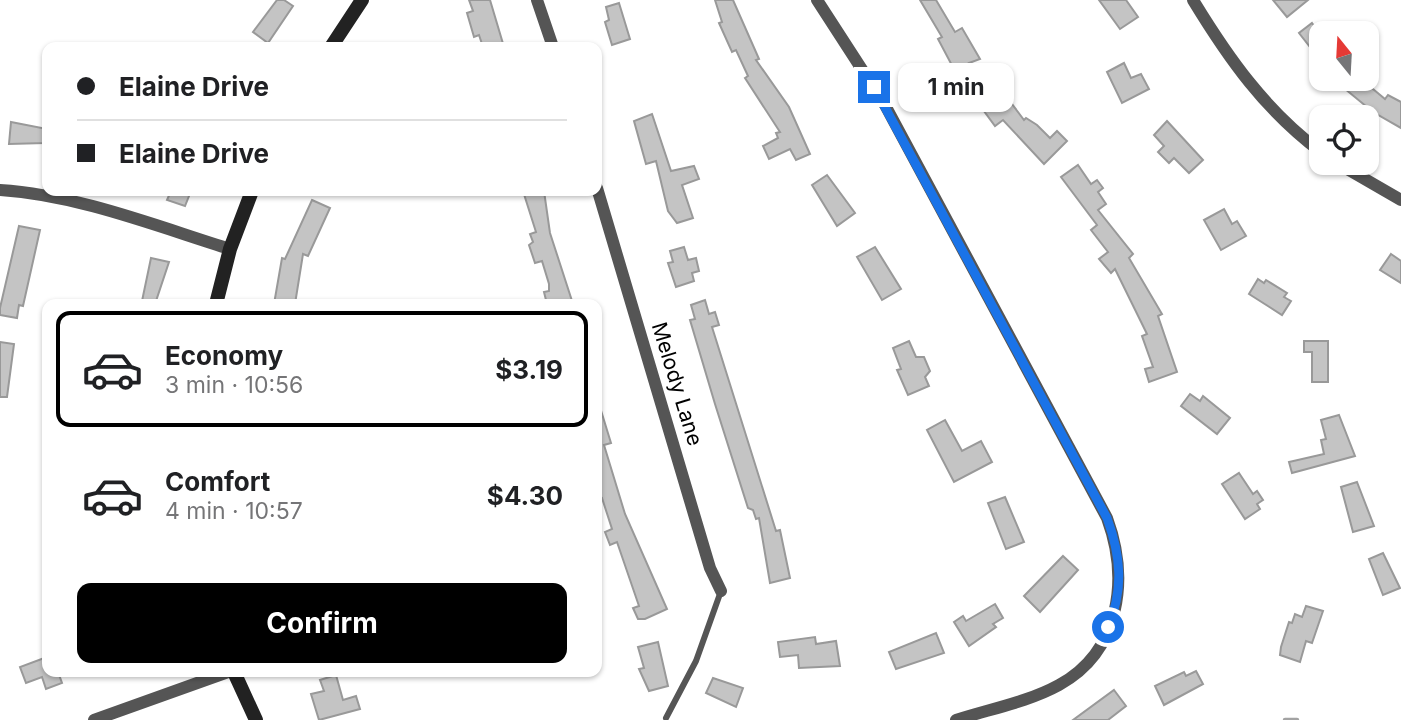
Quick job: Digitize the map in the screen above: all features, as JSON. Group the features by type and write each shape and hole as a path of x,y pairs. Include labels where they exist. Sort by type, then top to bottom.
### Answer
{"street":[{"path":"334,42 362,0"},
{"path":"537,0 550,42"},
{"path":"817,0 885,105 1107,518 1118,547 1121,578 1115,610 1091,657 1062,683 1041,694 956,720"},
{"path":"1193,0 1243,78 1266,105 1309,142"},
{"path":"1358,175 1401,200"},
{"path":"0,190 42,194"},
{"path":"48,196 230,249"},
{"path":"217,299 230,249 250,196"},
{"name":"Melody Lane","path":"599,196 710,568 721,591"},
{"path":"94,720 214,677"},
{"path":"236,677 256,720"}],"lane":[{"path":"666,718 696,661 721,591"}],"building":[{"path":"277,0 284,0 293,6 269,42 253,32"},
{"path":"469,0 490,0 503,42 481,42 479,35 474,37 467,13 473,11"},
{"path":"715,0 733,0 759,59 756,60 789,107 810,154 796,160 790,149 769,159 763,146 778,138 776,133 780,132 745,78 748,76 736,50 732,52 719,23 722,22"},
{"path":"920,0 936,0 955,32 962,28 980,59 969,63 989,89 992,87 1004,103 1009,100 1024,120 1026,118 1037,125 1050,138 1057,131 1067,141 1044,164 1003,120 995,126 956,73 938,39 942,37"},
{"path":"1099,0 1126,0 1138,17 1120,29"},
{"path":"1273,0 1308,0 1287,17"},
{"path":"619,3 630,39 612,45 605,22 609,20 606,7"},
{"path":"1309,25 1309,46 1299,33"},
{"path":"1124,63 1131,78 1141,74 1149,89 1122,103 1107,72"},
{"path":"1348,91 1375,91 1385,99 1388,95 1401,102 1401,128 1379,115 1379,105 1365,105"},
{"path":"652,114 671,171 694,166 699,179 682,185 693,218 677,223 668,211 656,161 646,164 634,121"},
{"path":"1167,121 1203,160 1189,173 1174,158 1169,163 1158,152 1164,146 1154,135"},
{"path":"11,122 42,128 42,143 9,144"},
{"path":"1078,165 1091,184 1097,180 1103,188 1098,192 1106,204 1098,210 1133,254 1129,258 1162,314 1158,316 1177,372 1149,382 1145,369 1153,367 1142,336 1147,334 1115,269 1111,273 1099,259 1108,252 1091,230 1097,225 1061,177"},
{"path":"827,175 855,213 837,226 812,185"},
{"path":"169,196 189,196 185,206 167,200"},
{"path":"525,196 545,196 550,233 571,299 546,299 544,292 549,291 549,284 542,261 535,263 529,245 533,242 530,234 536,232"},
{"path":"312,200 330,208 308,256 303,254 296,299 275,299 282,258 285,259"},
{"path":"1224,209 1232,224 1237,221 1246,236 1221,250 1204,220"},
{"path":"19,226 40,230 23,306 19,305 17,318 0,315 0,308"},
{"path":"684,247 688,260 696,258 699,271 692,273 694,281 676,287 668,263 673,262 670,251"},
{"path":"875,247 901,289 882,300 857,257"},
{"path":"1391,254 1401,261 1401,283 1380,270"},
{"path":"151,258 169,262 157,299 142,299"},
{"path":"1258,279 1264,283 1266,280 1287,293 1284,297 1291,301 1282,315 1249,294"},
{"path":"705,300 709,314 715,312 719,325 712,327 776,531 780,530 790,578 770,583 759,518 756,519 753,510 748,508 715,404 690,320 695,319 691,305"},
{"path":"909,341 916,357 924,357 930,371 925,377 929,386 908,395 897,370 901,369 893,348"},
{"path":"1304,341 1328,341 1328,382 1312,382 1312,352 1304,352"},
{"path":"0,342 14,344 7,397 0,397"},
{"path":"1190,394 1200,401 1203,396 1230,418 1217,434 1181,406"},
{"path":"602,414 611,443 604,445 625,514 667,609 645,619 638,619 633,608 639,606 617,542 610,545 605,532 612,529 602,498"},
{"path":"1339,415 1355,456 1292,473 1289,462 1324,454 1321,440 1326,439 1321,420"},
{"path":"945,420 962,451 981,441 992,462 954,482 927,430"},
{"path":"1239,473 1253,494 1257,491 1263,500 1257,504 1260,509 1245,519 1222,484"},
{"path":"1357,482 1374,526 1353,532 1341,487"},
{"path":"1005,497 1024,542 1006,549 988,503"},
{"path":"1383,553 1400,588 1383,595 1369,559"},
{"path":"1063,556 1078,570 1040,612 1024,596"},
{"path":"995,604 1003,618 993,624 996,627 969,646 954,622 963,616 966,621"},
{"path":"1306,606 1323,611 1312,643 1306,641 1300,662 1280,655 1289,622 1292,623 1295,614 1302,617"},
{"path":"936,633 944,653 896,669 889,652"},
{"path":"815,637 816,644 836,641 840,666 799,668 798,655 780,657 778,642"},
{"path":"658,642 668,686 649,691 639,669 644,668 638,647"},
{"path":"42,659 42,677 26,683 20,667"},
{"path":"1196,671 1203,684 1164,705 1155,686 1184,672 1186,676"},
{"path":"42,677 60,677 62,683 46,689"},
{"path":"337,677 343,700 356,696 360,709 319,720 311,694 324,691 320,680"},
{"path":"713,678 743,688 736,707 706,693"},
{"path":"1114,690 1126,706 1108,720 1073,720"}],"waterway":[{"path":"1285,720 1297,720"}],"route":[{"path":"874,87 1107,518 1118,547 1121,578 1115,610 1108,627"}]}
